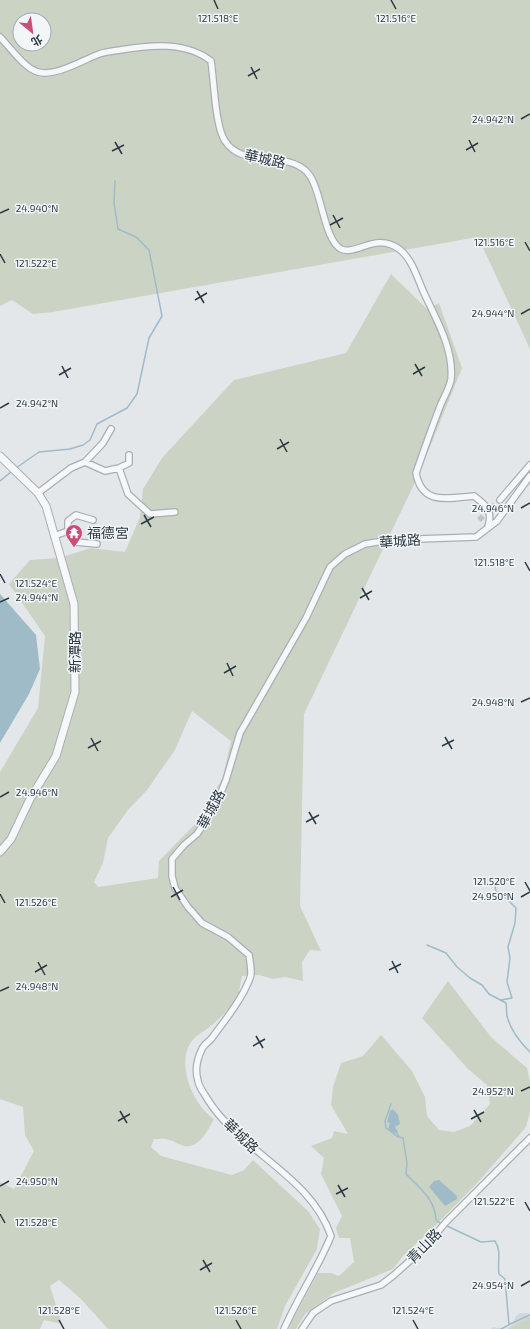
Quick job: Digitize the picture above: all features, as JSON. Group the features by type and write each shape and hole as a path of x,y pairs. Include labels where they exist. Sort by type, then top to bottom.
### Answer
{"street":[{"name":"華城路","path":"0,37 23,63 37,72 51,72 101,53 148,45 189,49 202,54 211,61 217,115 224,141 239,154 288,162 308,172 315,186 334,241 340,248 346,250 356,249 374,242 390,244 400,249 409,260 447,344 450,360 451,380 418,466 416,473 418,483 424,492 431,496 442,498 474,496 489,510 491,518 488,528 476,537 406,539 365,544 345,554 330,567 306,618 240,733 226,780 215,807 197,834 184,845 172,859 172,876 175,888 188,907 202,923 228,937 249,955 251,974 244,992 235,1007 211,1039 202,1047 196,1068 198,1083 214,1109 230,1127 247,1144 284,1174 311,1201 323,1216 331,1236 322,1257 294,1305 284,1329"},
{"path":"38,492 71,468 85,462 103,443 111,429"},
{"path":"85,462 105,471 119,468 129,463 129,454"},
{"name":"新潭路","path":"0,456 38,492 46,506 74,604 75,692 56,756 30,799 11,839 0,852"},
{"path":"500,500 530,465"},
{"path":"119,468 128,494 150,514 174,512"},
{"path":"488,528 497,521 530,476"},
{"path":"93,520 76,515 68,522 68,531 75,542 97,544"},
{"path":"54,536 68,531"},
{"name":"青山路","path":"302,1329 313,1314 331,1301 354,1292 381,1285 394,1275 423,1249 446,1222 530,1138"}],"shaded area":[{"path":"521,1313 529,1313 530,1329 507,1329 511,1326 516,1316"},
{"path":"493,1327 507,1329 491,1329"}],"green space":[{"path":"0,0 530,0 530,349 478,237 53,312 33,314 12,300 0,306"},
{"path":"391,274 427,309 439,303 462,368 419,474 304,714 300,906 321,951 310,950 302,962 303,981 285,977 273,979 259,975 242,976 239,995 236,1000 209,1028 192,1041 187,1050 185,1060 186,1072 193,1094 206,1113 214,1119 199,1142 194,1145 184,1146 167,1139 154,1139 151,1147 161,1156 232,1175 244,1170 253,1160 308,1211 320,1229 317,1249 285,1306 277,1329 108,1329 81,1299 59,1280 50,1286 62,1324 44,1320 40,1329 0,1329 0,1182 14,1189 34,1151 25,1135 23,1107 0,1099 0,772 38,708 45,636 9,584 30,560 59,558 91,548 125,552 140,517 143,489 162,458 234,380 346,353","holes":["192,711 231,741 223,777 198,821 159,861 158,878 98,887 94,882 103,863 108,838 128,810 147,790 175,750"]},
{"path":"448,981 491,1037 527,1068 530,1082 530,1112 526,1127 479,1181 403,1256 393,1269 334,1293 305,1314 296,1329 289,1329 318,1273 331,1273 339,1276 354,1262 350,1238 339,1238 336,1228 342,1216 321,1174 324,1158 311,1146 332,1138 334,1131 348,1134 331,1105 333,1087 341,1063 363,1056 381,1035 412,1071 425,1097 427,1116 439,1130 454,1132 470,1126 490,1104 487,1085 468,1069 422,1018"},
{"path":"530,1317 530,1329 508,1329"}],"water":[{"path":"0,594 36,635 40,669 29,694 0,743"},
{"path":"393,1109 398,1115 400,1124 395,1127 398,1132 395,1134 388,1129 390,1123 387,1122 390,1111"},
{"path":"439,1180 457,1196 457,1199 445,1206 429,1187 434,1181"}],"waterway":[{"path":"16,468 39,452 70,449 83,445 90,440 97,424 127,408 137,394 149,338 162,316 149,250 136,237 118,229 114,203 115,181"},
{"path":"0,481 11,472"},
{"path":"493,877 496,891 516,908 515,923 508,947 510,958 507,982 512,998 501,1000"},
{"path":"427,945 446,953 457,967 470,978 482,985 489,994 506,1003 507,1016 513,1031 530,1052"},
{"path":"391,1104 385,1121 386,1128 398,1137"},
{"path":"397,1133 399,1137 403,1138 407,1163 406,1174 426,1194 433,1206 436,1220 441,1224"},
{"path":"445,1225 481,1242 495,1241 499,1253 499,1274 505,1279 509,1325 501,1329"},
{"path":"510,1324 530,1315"}],"tunnel":[{"path":"479,520 500,500"}],"place":[{"name":"福德宮","path":"74,548"}]}
